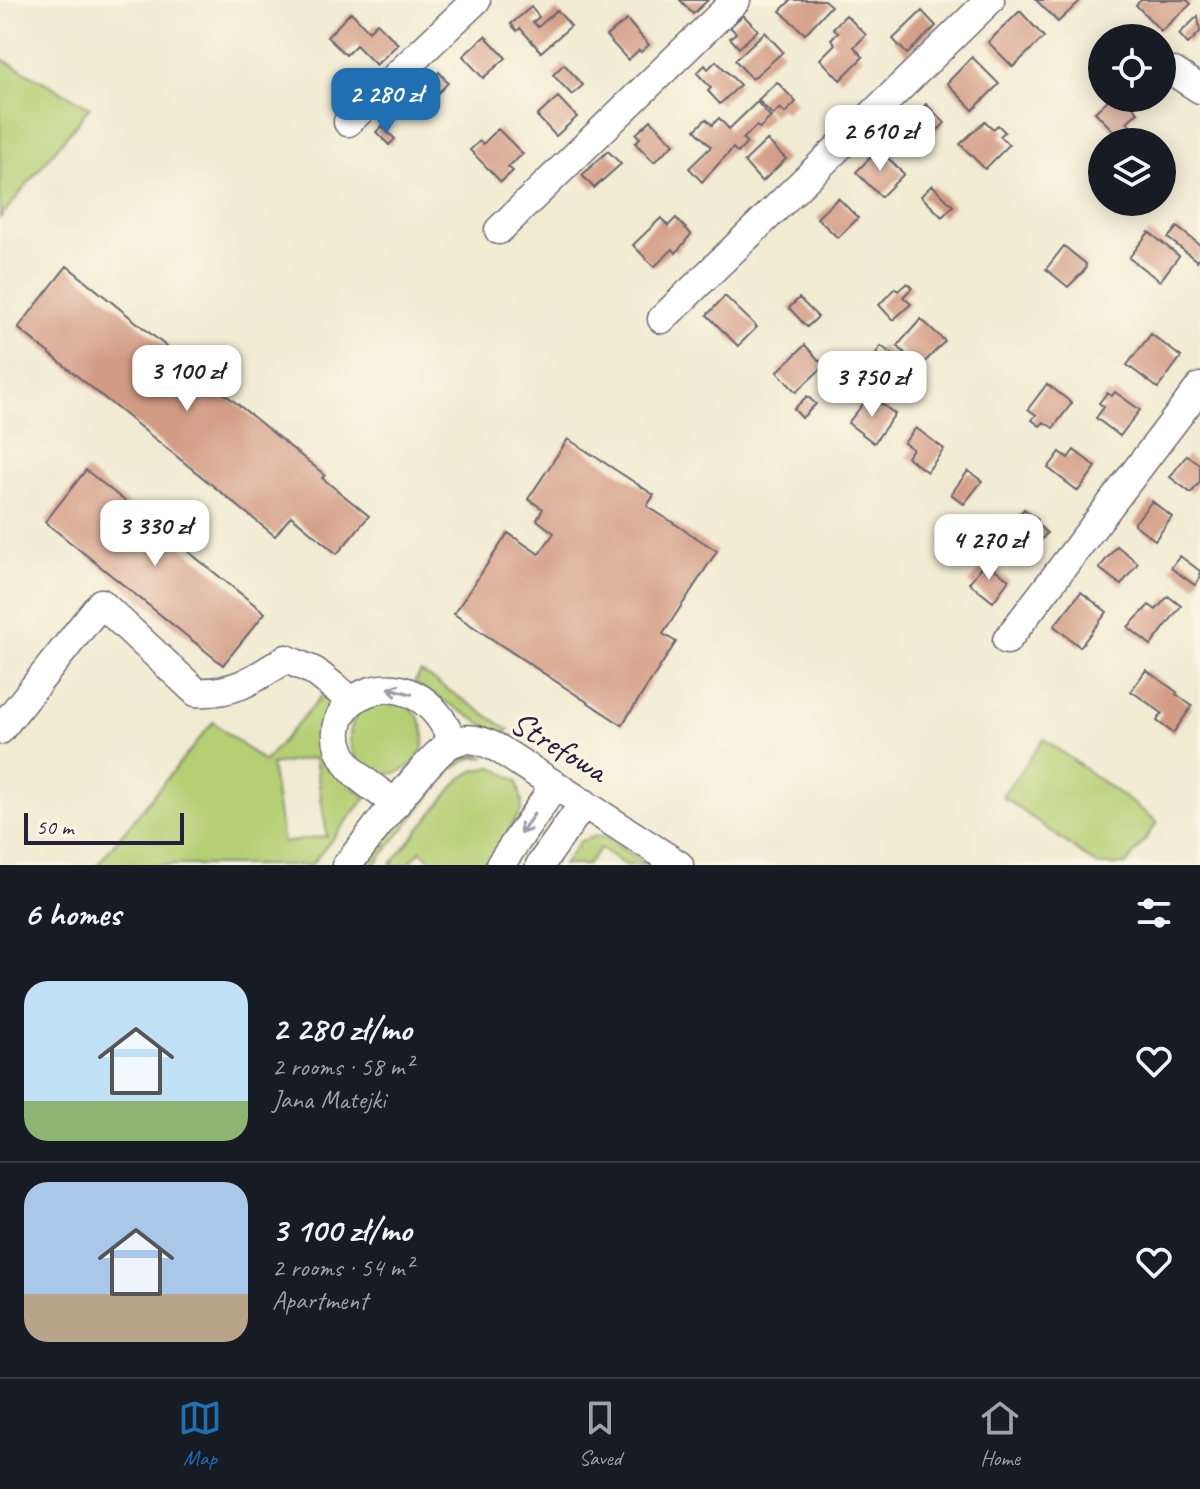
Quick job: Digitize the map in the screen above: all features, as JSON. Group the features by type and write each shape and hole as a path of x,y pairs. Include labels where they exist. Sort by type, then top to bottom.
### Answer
{"street":[{"path":"348,122 476,0"},
{"path":"499,230 736,0"},
{"path":"662,319 990,0"},
{"path":"1176,73 1200,89"},
{"path":"1007,640 1200,387"},
{"path":"0,730 101,603 196,692 217,693 239,688 286,659 314,671 352,701"},
{"path":"347,865 430,762 453,743 440,716 414,695 399,688 382,687 365,691 352,701 342,715 337,732 346,762 356,774 396,804"},
{"name":"Strefowa","path":"453,743 471,739 491,745 679,865"},
{"path":"500,865 555,785"},
{"path":"540,865 584,803"}],"green space":[{"path":"0,58 90,107 0,218"},
{"path":"421,672 509,730 503,736 414,683"},
{"path":"325,692 332,705 326,735 331,758 344,778 366,798 311,865 97,865 213,722 264,762","holes":["315,758 327,836 283,843 271,765"]},
{"path":"387,700 401,703 413,711 421,723 424,737 421,751 413,763 401,771 387,774 373,771 361,763 353,751 350,737 353,723 361,711 373,703"},
{"path":"1044,739 1158,822 1126,865 1097,865 1002,796"},
{"path":"486,757 471,758 452,769 374,865 362,865 442,767 456,758"},
{"path":"493,767 517,781 522,801 521,811 486,865 438,865 420,851 408,865 390,865 460,779 476,770"},
{"path":"596,836 606,838 647,865 625,865 600,848 587,865 563,865 580,841"}],"building":[{"path":"680,0 708,0 693,14"},
{"path":"791,0 824,0 831,6 805,34 780,11"},
{"path":"1036,0 1081,0 1058,22"},
{"path":"1141,0 1187,0 1191,4 1169,24 1154,24 1136,5"},
{"path":"531,7 539,17 533,22 538,27 557,10 571,26 541,52 520,28 517,31 511,24"},
{"path":"922,11 936,26 907,54 893,39"},
{"path":"1020,11 1044,37 1013,67 988,42"},
{"path":"351,12 369,31 377,23 398,44 376,65 356,45 346,55 327,37"},
{"path":"743,15 758,30 739,48 730,38 736,33 730,27"},
{"path":"846,15 866,35 854,47 863,57 840,80 820,59 835,44 831,39 838,33 833,28"},
{"path":"1198,16 1200,32 1188,44 1179,34"},
{"path":"627,20 649,45 628,60 606,36"},
{"path":"765,32 783,52 752,79 735,60"},
{"path":"485,36 506,58 483,78 463,56"},
{"path":"972,57 999,84 973,110 947,83"},
{"path":"716,61 740,85 720,104 697,73 705,65 708,69"},
{"path":"564,64 583,85 572,95 553,75"},
{"path":"439,72 448,83 427,104 417,94"},
{"path":"777,82 796,102 785,113 780,108 773,115 758,100"},
{"path":"558,97 577,117 556,136 537,116"},
{"path":"757,102 771,117 760,128 756,126 743,139 747,143 738,153 733,148 702,182 689,168 711,147 695,130 706,119 712,125 719,118 729,129"},
{"path":"926,104 945,123 920,148 901,129"},
{"path":"1095,112 1138,112 1127,122 1132,128 1110,128"},
{"path":"651,120 674,144 654,162 635,143 640,138 636,134"},
{"path":"985,121 993,129 998,125 1005,132 1000,136 1009,145 985,169 960,144"},
{"path":"382,126 395,139 389,145 376,132"},
{"path":"498,129 523,154 508,167 513,171 501,182 470,150 480,141 483,144"},
{"path":"767,140 786,159 762,182 744,162"},
{"path":"879,149 904,174 881,197 856,172"},
{"path":"608,151 621,164 594,188 582,175"},
{"path":"932,185 953,206 942,217 921,196"},
{"path":"838,198 858,218 838,238 817,218"},
{"path":"661,218 668,226 676,218 691,234 676,253 673,249 654,267 633,245"},
{"path":"1177,227 1200,245 1197,261 1168,238"},
{"path":"1149,232 1179,256 1160,281 1129,258"},
{"path":"1064,246 1086,264 1085,270 1068,287 1046,269"},
{"path":"67,266 325,475 322,478 369,516 337,554 291,516 275,536 18,328"},
{"path":"907,283 912,288 903,297 911,304 893,320 879,305 895,288 898,291"},
{"path":"725,296 757,327 738,346 707,315"},
{"path":"799,298 818,317 807,327 789,308"},
{"path":"921,319 945,341 920,367 897,346"},
{"path":"1151,334 1181,357 1158,388 1127,365"},
{"path":"805,345 824,366 796,392 777,372"},
{"path":"881,346 896,357 890,364 876,353"},
{"path":"1047,384 1072,403 1053,428 1044,422 1040,426 1032,420 1036,415 1028,409"},
{"path":"1115,392 1140,410 1120,436 1096,418 1104,407 1099,403 1107,393 1112,396"},
{"path":"870,395 895,414 874,443 848,423"},
{"path":"807,396 816,404 802,418 794,409"},
{"path":"916,428 944,449 927,472 907,457 913,449 904,443"},
{"path":"568,439 654,495 647,506 717,551 663,634 676,642 622,725 454,614 508,533 539,554 554,533 537,520 543,509 528,499"},
{"path":"1074,450 1096,467 1078,491 1048,468 1060,452 1068,458"},
{"path":"1187,455 1200,465 1200,482 1191,493 1170,477"},
{"path":"86,470 265,613 223,665 45,522"},
{"path":"968,471 982,481 964,504 951,494"},
{"path":"1152,501 1172,517 1155,540 1134,524"},
{"path":"1024,509 1038,520 1036,523 1047,533 1029,555 1018,547 1014,551 999,540"},
{"path":"1117,546 1138,563 1121,585 1099,568"},
{"path":"1180,556 1200,571 1195,585 1171,568"},
{"path":"985,562 1009,580 993,602 969,583"},
{"path":"1081,592 1107,612 1080,647 1054,626"},
{"path":"1168,596 1181,606 1151,645 1128,627 1149,605 1156,610"},
{"path":"1146,670 1192,706 1173,733 1157,721 1162,713 1131,691"}]}
